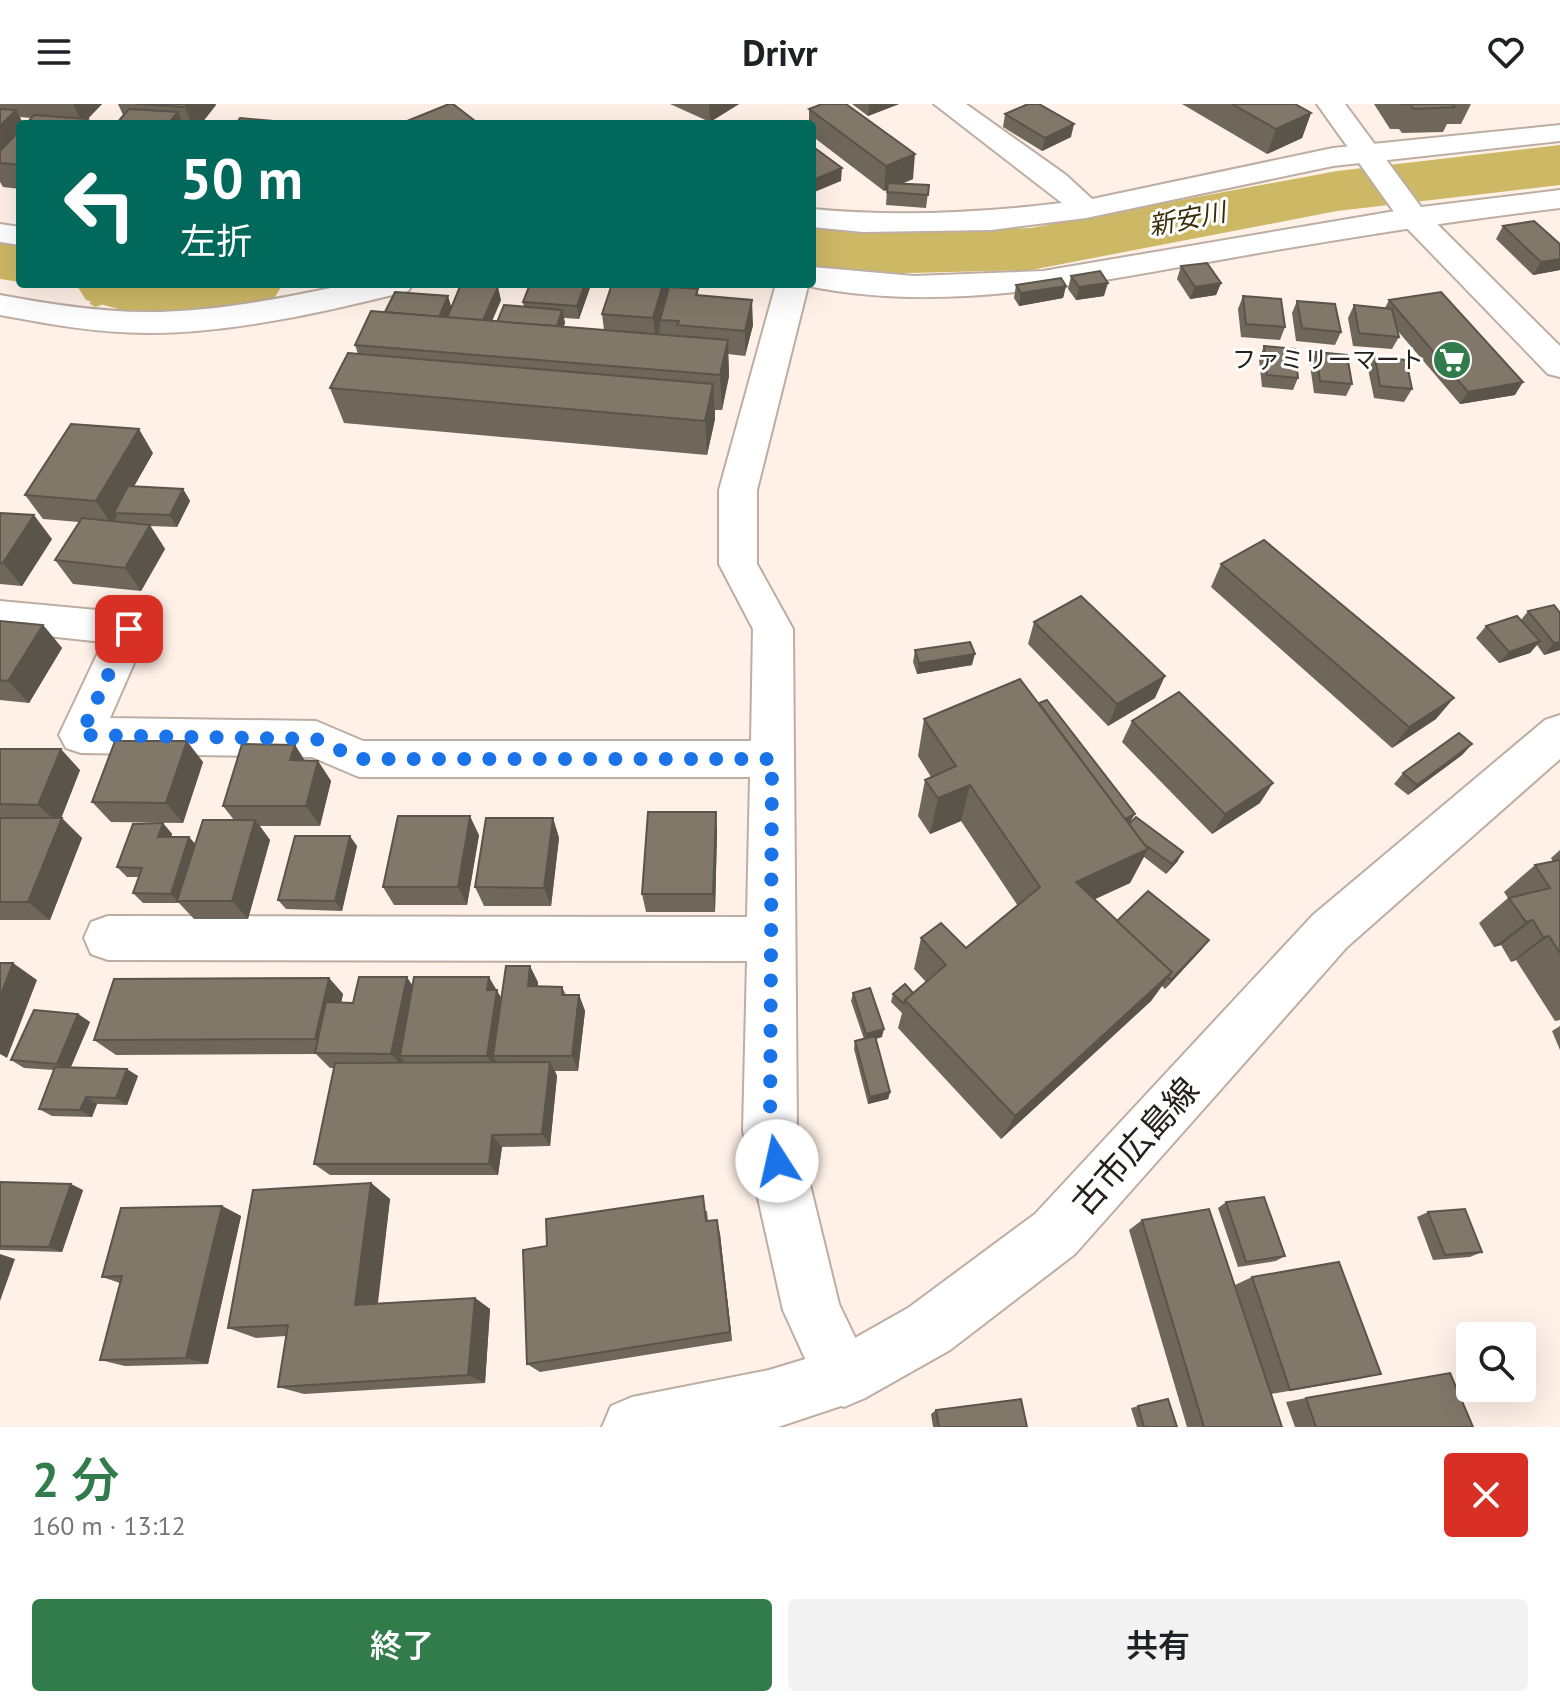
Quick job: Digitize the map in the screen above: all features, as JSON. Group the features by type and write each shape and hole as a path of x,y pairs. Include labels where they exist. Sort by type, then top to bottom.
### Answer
{"street":[{"path":"1331,104 1409,211 1560,366"},
{"path":"964,107 1086,209"},
{"path":"816,218 863,223 991,221 1086,209 1369,156 1560,133"},
{"path":"816,277 914,286 1043,281 1409,211 1560,199"},
{"path":"0,305 38,312 162,323 266,311 378,288"},
{"path":"791,288 738,490 738,564 773,629 770,1131 812,1310 844,1377"},
{"path":"0,616 129,629 81,735 316,739 359,759 772,759"},
{"name":"古市広島線","path":"632,1427 769,1400 844,1377 929,1329 1055,1234 1330,931 1560,733"},
{"path":"108,938 771,939"}],"building":[{"path":"136,104 188,104 185,107"},
{"path":"453,104 474,120 409,120"},
{"path":"822,104 846,104 915,154 886,166 809,109"},
{"path":"1028,104 1039,104 1074,124 1045,138 1005,114"},
{"path":"1232,104 1295,104 1311,113 1276,129"},
{"path":"1410,104 1452,104 1455,107 1414,109"},
{"path":"0,109 16,110 0,126"},
{"path":"129,109 178,112 171,120 119,120"},
{"path":"34,115 88,119 87,120 30,120"},
{"path":"16,134 16,165 0,163 0,151"},
{"path":"816,149 842,168 816,179"},
{"path":"888,183 929,185 928,195 887,192"},
{"path":"1534,221 1560,244 1560,259 1541,262 1503,226"},
{"path":"1207,263 1221,283 1195,287 1181,266"},
{"path":"1100,271 1108,283 1079,287 1071,276"},
{"path":"1061,278 1066,286 1021,293 1016,285"},
{"path":"459,288 498,288 483,320 447,318"},
{"path":"528,288 584,288 577,306 523,302"},
{"path":"611,288 662,288 653,318 602,314"},
{"path":"669,288 698,289 696,295 752,300 745,331 677,325 679,321 660,320"},
{"path":"395,292 448,296 439,317 385,312"},
{"path":"1441,292 1523,382 1468,392 1389,300"},
{"path":"1243,296 1281,299 1285,327 1246,324"},
{"path":"1297,301 1335,304 1341,332 1302,328"},
{"path":"504,305 562,310 557,326 497,322"},
{"path":"1354,305 1392,309 1399,337 1359,333"},
{"path":"371,311 728,340 720,375 355,345"},
{"path":"1264,346 1295,349 1298,378 1267,375"},
{"path":"1316,352 1347,355 1352,384 1320,381"},
{"path":"348,353 713,384 705,421 330,388"},
{"path":"1375,357 1406,360 1412,389 1380,386"},
{"path":"71,424 139,429 96,501 25,495"},
{"path":"128,486 183,489 170,515 114,513"},
{"path":"0,513 34,515 3,563 0,563"},
{"path":"82,518 150,525 125,568 55,560"},
{"path":"1264,540 1454,698 1409,727 1221,564"},
{"path":"1081,596 1165,676 1117,704 1034,622"},
{"path":"1554,605 1560,613 1560,642 1554,643 1528,611"},
{"path":"1517,616 1540,641 1509,652 1486,626"},
{"path":"0,621 43,625 8,681 0,680"},
{"path":"970,642 975,654 919,663 915,650"},
{"path":"1020,679 1148,849 1076,882 1172,972 1015,1116 905,1000 946,965 921,938 941,923 966,948 1040,887 970,785 938,798 925,780 956,766 924,719"},
{"path":"1179,692 1273,783 1225,814 1132,721"},
{"path":"1047,700 1135,814 1125,819 1039,703"},
{"path":"1459,733 1472,744 1417,785 1403,773"},
{"path":"115,741 187,741 166,803 92,802"},
{"path":"242,744 295,745 290,760 318,761 306,806 223,806"},
{"path":"0,749 61,749 38,805 0,804"},
{"path":"648,812 716,812 713,894 642,894"},
{"path":"398,816 470,816 458,887 383,887"},
{"path":"1136,817 1183,852 1172,864 1144,844 1129,824"},
{"path":"0,818 62,818 28,902 0,902"},
{"path":"486,818 553,818 544,888 475,887"},
{"path":"203,820 255,820 232,901 177,901"},
{"path":"163,823 158,837 189,837 171,894 133,893 142,868 117,867 133,824"},
{"path":"295,836 350,836 335,901 278,900"},
{"path":"1560,860 1560,953 1549,936 1543,937 1533,920 1526,922 1509,898 1550,888 1535,865"},
{"path":"1148,891 1209,940 1171,980 1168,977 1172,972 1117,921"},
{"path":"0,963 13,963 0,997"},
{"path":"506,966 530,966 528,986 562,987 562,995 579,995 572,1056 493,1056"},
{"path":"359,977 407,977 391,1054 315,1053 326,1002 353,1003"},
{"path":"414,977 489,977 487,990 497,990 487,1056 400,1056"},
{"path":"329,978 315,1039 94,1040 114,979"},
{"path":"905,984 913,993 904,1004 893,994"},
{"path":"870,988 884,1029 866,1034 853,993"},
{"path":"34,1010 78,1014 57,1064 11,1060"},
{"path":"875,1036 890,1092 870,1097 855,1041"},
{"path":"550,1062 542,1134 492,1135 489,1164 314,1164 335,1063"},
{"path":"55,1067 127,1069 116,1098 86,1097 80,1110 39,1109"},
{"path":"0,1182 71,1184 49,1247 0,1246"},
{"path":"371,1183 355,1305 475,1298 468,1375 278,1387 288,1325 228,1328 253,1190"},
{"path":"703,1196 706,1221 717,1220 730,1332 527,1364 523,1250 547,1246 546,1219"},
{"path":"1264,1197 1285,1256 1246,1262 1226,1202"},
{"path":"222,1206 186,1358 100,1360 122,1276 102,1277 121,1208"},
{"path":"1209,1209 1282,1427 1204,1427 1142,1220"},
{"path":"1465,1209 1482,1252 1445,1255 1428,1212"},
{"path":"1339,1262 1381,1374 1290,1390 1252,1277"},
{"path":"1450,1373 1456,1387 1456,1402 1462,1402 1473,1427 1316,1427 1306,1398"},
{"path":"1021,1399 1027,1427 939,1427 936,1410"},
{"path":"1168,1399 1177,1427 1144,1427 1138,1406"}],"waterway":[{"name":"新安川","path":"816,248 871,253 1031,249 1337,191 1560,165"},
{"name":"新安川","path":"0,258 16,260"},
{"path":"95,303 122,288"},
{"name":"新安川","path":"122,288 211,291 226,288"}],"place":[{"name":"ファミリーマート","path":"1452,360"}],"route":[{"path":"129,629 81,735 316,739 359,759 772,759 770,1131 777,1161"}]}
